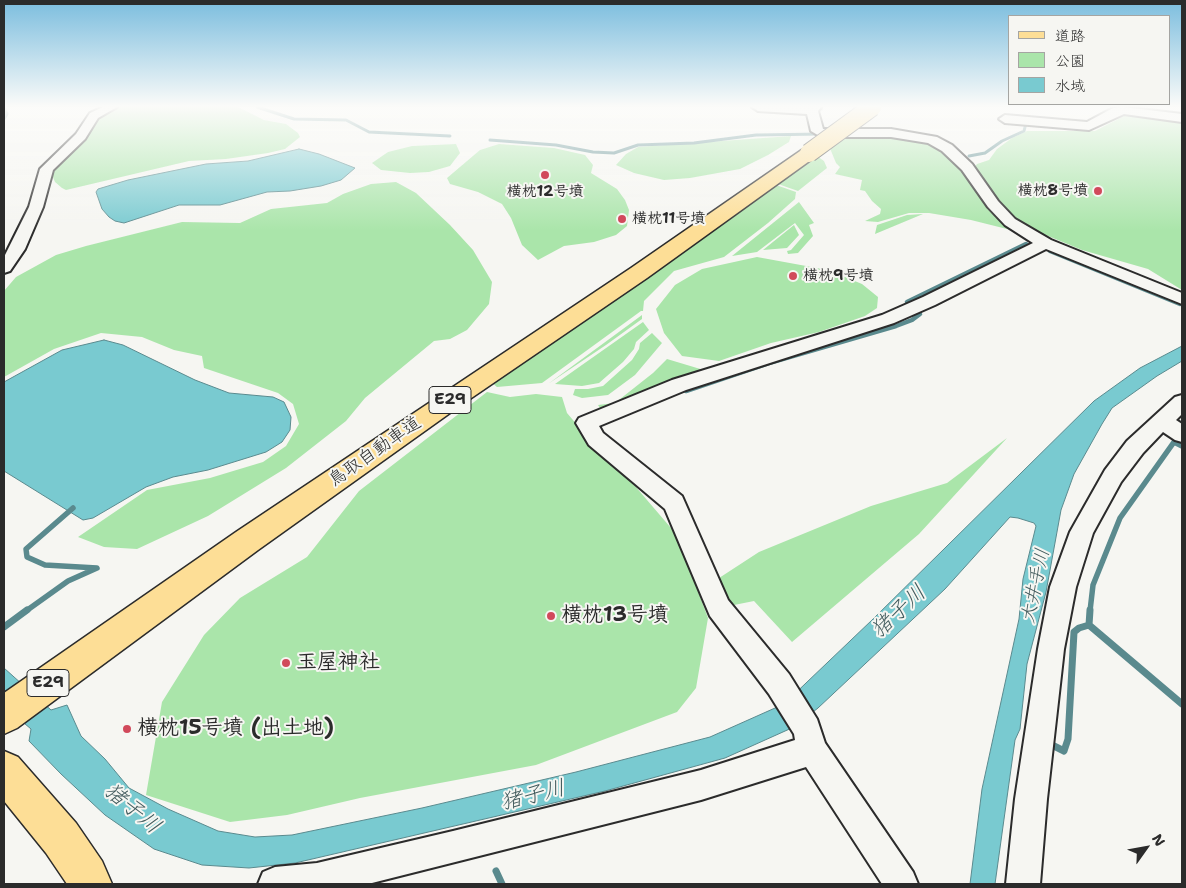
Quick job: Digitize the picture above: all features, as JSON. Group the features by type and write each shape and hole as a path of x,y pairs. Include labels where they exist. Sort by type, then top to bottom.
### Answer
{"main road":[{"name":"鳥取自動車道","path":"805,152 809,148"},
{"name":"鳥取自動車道","path":"4,699 89,646 247,541 639,273 810,148"},
{"name":"鳥取自動車道","path":"4,715 89,646"},
{"path":"4,770 61,838 87,876 90,884"}],"street":[{"path":"4,268 17,249 36,207 47,169 68,148"},
{"path":"947,148 968,167 993,204 1010,222 1045,243 1182,299"},
{"path":"901,884 812,750 807,729 779,684 719,608 674,503 596,439 586,423 679,385 888,319 929,301 1045,243"},
{"path":"1024,884 1031,799 1051,649 1063,587 1082,532 1113,476 1135,447 1172,428 1182,402"},
{"path":"275,884 317,880 454,847 701,785 812,750"}],"green space":[{"path":"71,148 286,148 226,159 189,161 66,190 55,182 52,170"},
{"path":"402,148 458,148 460,153 450,166 429,172 410,173 381,170 372,163 388,152"},
{"path":"556,148 585,155 593,165 591,173 617,189 625,200 629,210 627,226 616,235 594,242 564,246 538,260 522,245 511,218 502,204 478,192 450,184 447,178 480,150"},
{"path":"636,148 779,148 740,169 690,178 664,180 634,173 616,165 626,154"},
{"path":"830,148 937,148 953,157 1023,233 971,220 929,213 909,213 878,222 865,221 880,214 881,209 865,191 860,190 862,180 835,174 840,167 836,163"},
{"path":"1182,148 1182,290 1148,269 1082,250 1036,231 1010,214 995,198 974,168 977,164 989,160 997,149"},
{"path":"817,156 824,161 827,168 798,191 778,184"},
{"path":"396,182 416,193 450,225 473,250 492,282 489,304 467,330 450,339 434,341 365,398 346,421 286,468 208,516 137,549 104,547 78,537 147,490 210,478 263,462 286,446 299,424 293,404 278,393 204,368 202,356 174,350 142,337 101,333 54,349 4,377 4,291 16,277 56,255 182,222 240,223 271,209 327,203 343,194 371,184"},
{"path":"776,185 796,192 795,199 768,223 724,257 674,271 644,301 643,311 542,383 497,387 491,382"},
{"path":"799,202 814,223 809,225 813,236 798,253 788,254 787,251 791,250 804,235 795,223 757,252 732,256"},
{"path":"923,214 875,234 877,225 907,215"},
{"path":"794,225 799,235 787,248 763,250"},
{"path":"757,257 828,270 862,284 878,297 877,308 865,316 819,332 771,343 719,361 682,356 664,333 656,309 675,285 702,269"},
{"path":"642,315 642,319 548,384"},
{"path":"643,322 649,330 636,342 634,349 623,362 599,383 582,386 555,384"},
{"path":"652,333 662,343 635,375 608,395 582,398 573,395 575,389 603,386 632,360 639,349 640,343"},
{"path":"667,359 707,371 602,411 598,405 615,403 653,373"},
{"path":"487,392 510,397 536,394 562,397 567,413 601,453 635,486 677,535 708,618 696,688 677,712 536,765 360,798 287,815 230,822 146,795 162,702 204,635 240,598 307,557 359,491"},
{"path":"1007,438 919,534 792,642 754,601 729,606 716,580 759,552 871,506 947,483"}],"water":[{"path":"299,149 319,154 355,168 341,180 321,186 290,191 267,192 220,205 179,205 124,223 109,217 102,209 96,192 98,189 128,180 206,164 248,161"},
{"path":"104,340 123,345 195,380 229,393 273,397 284,402 291,417 290,430 282,442 266,452 208,470 173,477 146,487 93,518 83,520 4,471 4,382 62,350"},
{"path":"1182,346 1182,361 1112,408 1074,474 1061,510 1046,592 1027,664 1020,729 1015,740 995,884 970,884 982,789 1019,619 1023,579 1036,526 1034,523 1018,518 1010,517 945,589 818,708 794,727 725,758 605,791 295,863 249,868 202,865 154,849 105,815 61,774 29,741 31,729 4,706 4,668 51,710 67,705 81,736 105,759 129,788 168,809 218,831 255,837 292,835 422,808 576,772 710,737 784,704 1094,401 1140,368"}],"waterway":[{"path":"574,148 614,153 628,148"},
{"path":"969,156 985,153 991,148"},
{"path":"907,302 1026,244"},
{"path":"1050,251 1180,304"},
{"path":"686,391 769,363 896,326 912,320 920,314"},
{"path":"1090,611 1093,585 1120,518 1174,442 1182,446"},
{"path":"26,611 68,581 97,568 45,565 27,557 26,549 73,508"},
{"path":"4,627 27,610"},
{"path":"1089,625 1090,610"},
{"path":"1054,746 1064,751 1068,739 1074,632 1079,628 1089,625"},
{"path":"1089,625 1182,704"},
{"path":"496,871 502,884"}],"place":[{"name":"横枕12号墳","path":"545,175"},
{"name":"横枕8号墳","path":"1098,191"},
{"name":"横枕11号墳","path":"622,219"},
{"name":"横枕9号墳","path":"793,276"},
{"name":"横枕13号墳","path":"551,616"},
{"name":"玉屋神社","path":"286,663"},
{"name":"横枕15号墳 (出土地)","path":"127,729"}],"water label":[{"name":"大井手川","path":"1036,586"},
{"name":"猪子川","path":"899,612"},
{"name":"猪子川","path":"533,796"},
{"name":"猪子川","path":"132,809"}]}
